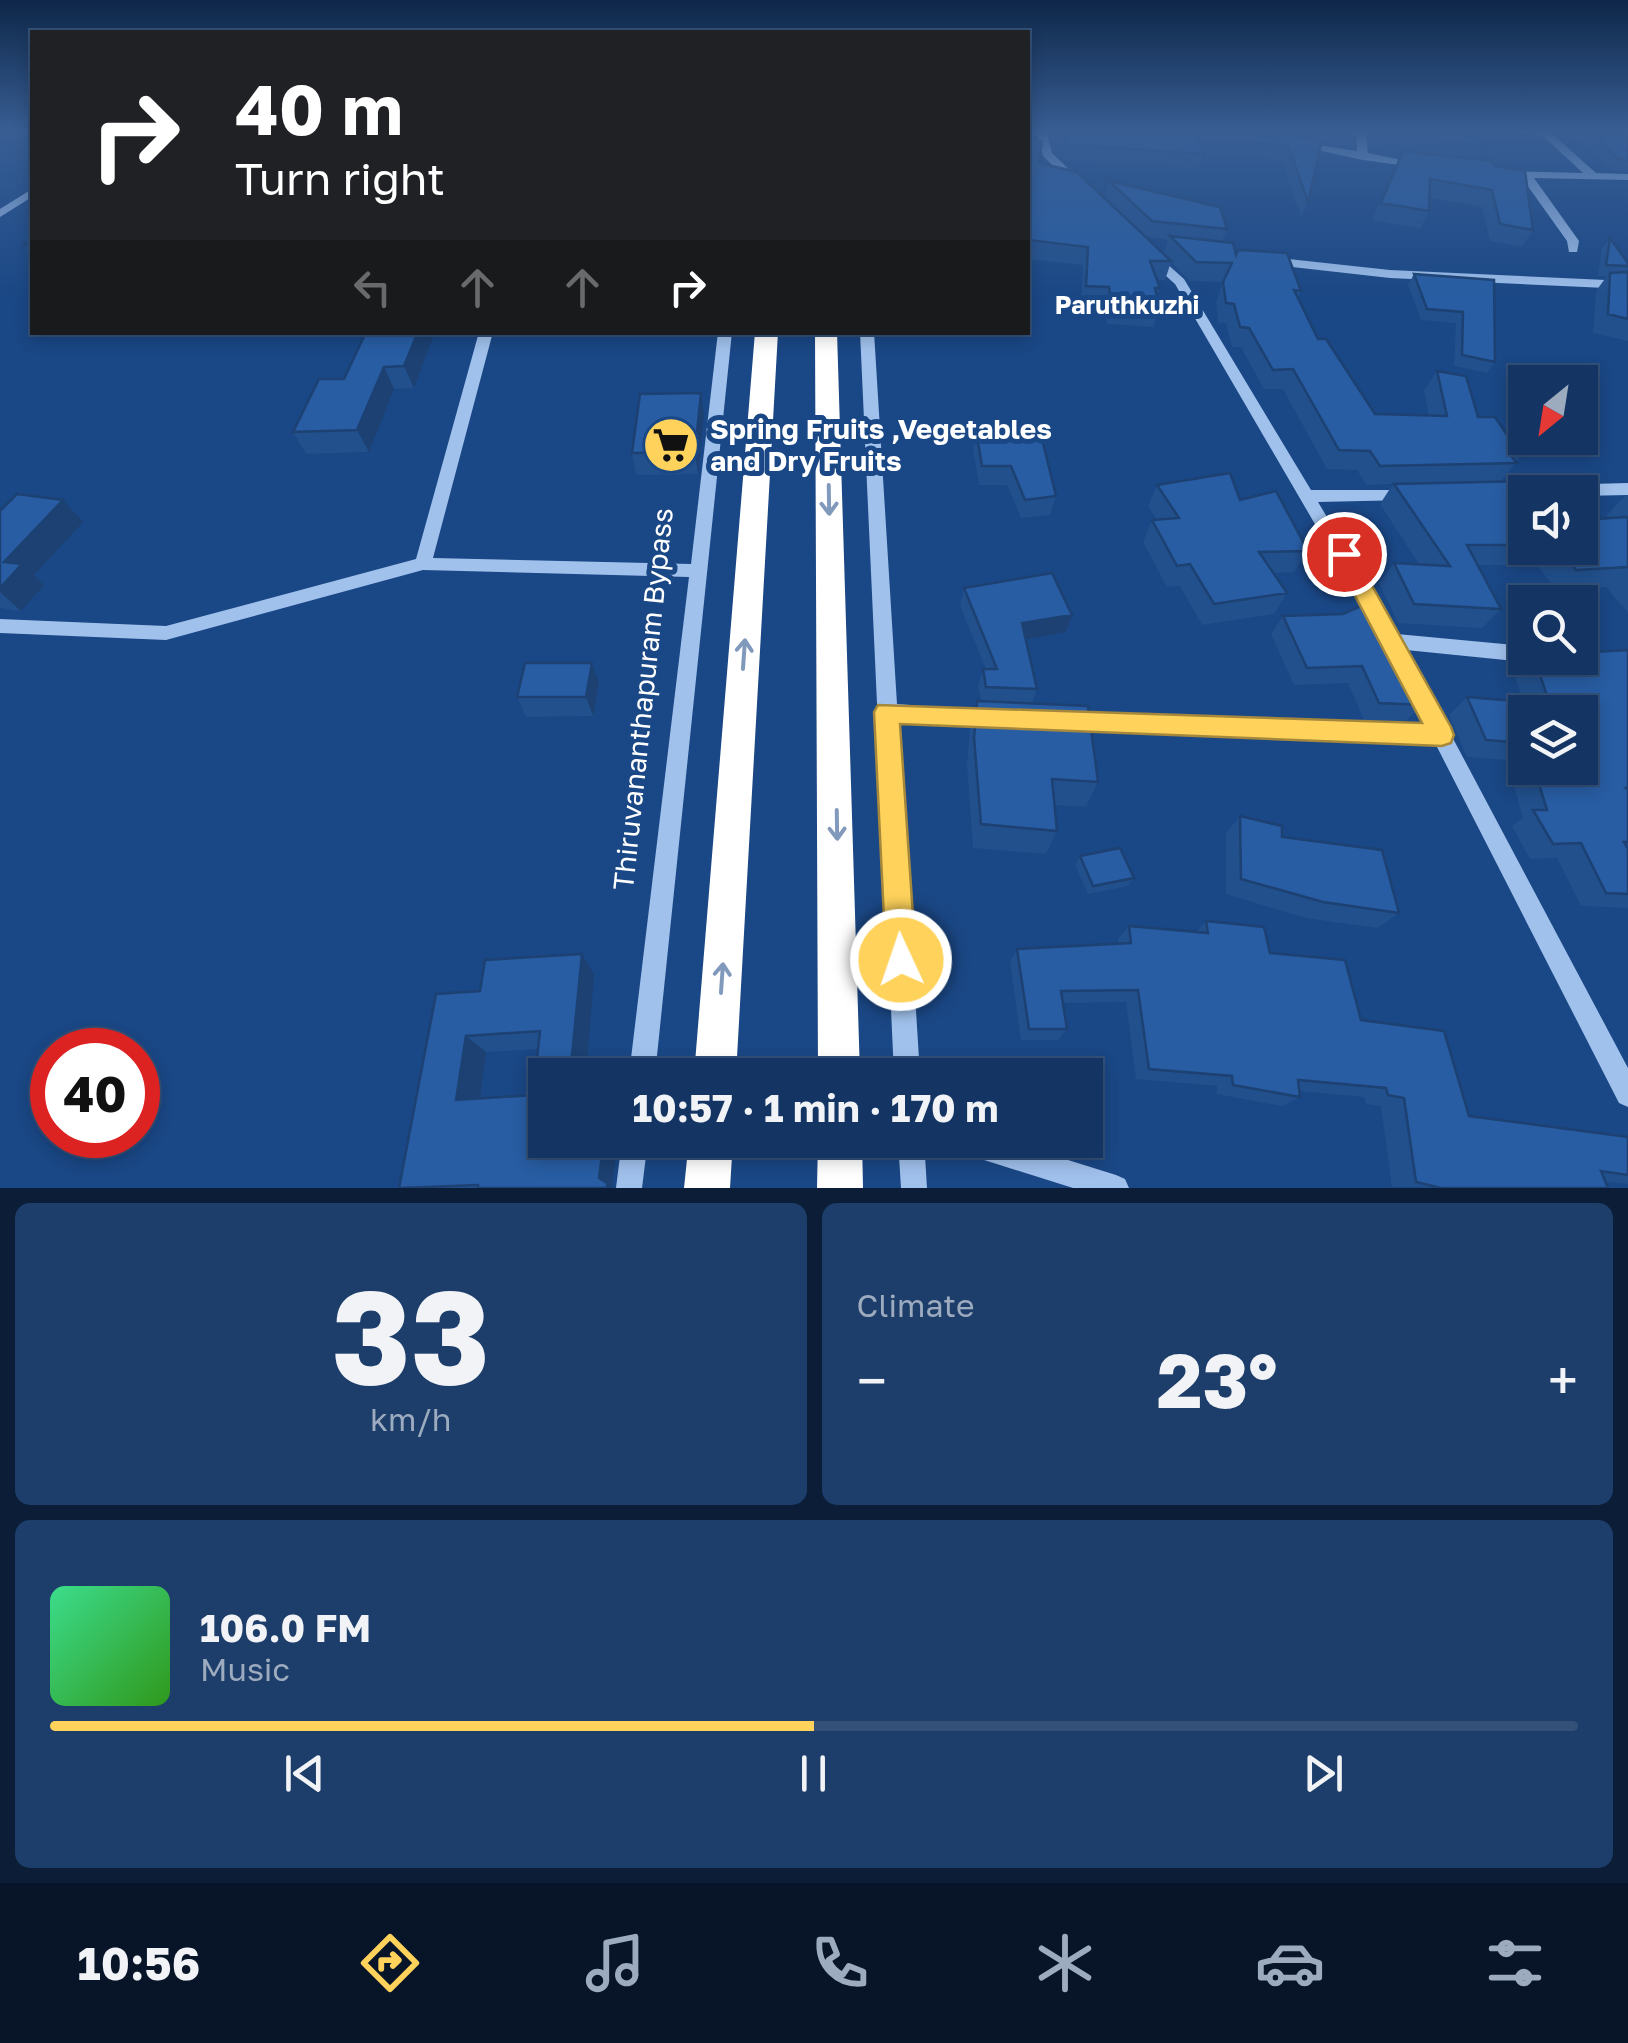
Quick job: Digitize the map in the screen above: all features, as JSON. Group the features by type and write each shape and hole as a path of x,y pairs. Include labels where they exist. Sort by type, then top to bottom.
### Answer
{"highway":[{"path":"716,1058 767,335"},
{"path":"826,335 839,1058"},
{"path":"707,1188 710,1158"},
{"path":"840,1158 840,1188"}],"street":[{"path":"1083,188 1086,192"},
{"path":"1535,188 1574,240 1573,249"},
{"path":"0,214 30,193"},
{"path":"1171,247 1137,244 1180,282 1311,496 1442,735 1628,1094"},
{"path":"1259,259 1390,274 1628,284"},
{"path":"423,564 485,335"},
{"name":"Thiruvananthapuram Bypass","path":"644,1058 725,335"},
{"path":"867,335 906,1058"},
{"path":"1502,492 1628,490"},
{"path":"1311,496 1426,494"},
{"path":"0,626 166,633 423,564 696,571"},
{"path":"1392,641 1508,652"},
{"path":"886,712 1442,735"},
{"path":"630,1188 633,1158"},
{"path":"912,1158 914,1188"},
{"path":"1020,1158 1116,1188"}],"building":[{"path":"1030,188 1094,188 1171,261 1150,261 1160,288 1155,288 1160,308 1112,305 1109,287 1086,286 1088,247 1030,240"},
{"path":"1117,188 1141,188 1220,207 1227,229 1152,221"},
{"path":"1387,188 1430,188 1429,211 1381,203"},
{"path":"1483,188 1527,188 1533,230 1500,224 1492,190"},
{"path":"1170,236 1233,243 1236,255 1238,250 1287,253 1301,291 1294,290 1318,339 1326,339 1375,414 1447,416 1437,371 1466,376 1478,417 1495,417 1508,436 1508,455 1521,456 1511,456 1517,463 1380,466 1370,451 1339,450 1293,369 1273,370 1249,328 1240,327 1234,304 1226,303 1223,282 1232,263 1196,262"},
{"path":"1610,238 1628,263 1628,266 1606,265"},
{"path":"1628,272 1628,319 1608,314 1610,273"},
{"path":"1414,274 1494,280 1495,362 1462,355 1463,312 1427,309"},
{"path":"365,335 417,335 404,366 384,367 357,430 293,432 319,379 344,379"},
{"path":"701,393 695,452 632,453 640,394"},
{"path":"976,430 1040,431 1056,496 1025,500 1011,466 982,466"},
{"path":"1230,473 1240,500 1276,491 1308,551 1259,552 1287,593 1214,604 1190,564 1177,566 1152,520 1179,518 1157,485"},
{"path":"1508,482 1508,545 1467,545 1501,609 1414,604 1394,563 1450,566 1394,484"},
{"path":"17,494 63,500 4,562 22,564 0,588 0,511"},
{"path":"1628,517 1628,567 1576,570 1572,565 1598,565 1598,519"},
{"path":"1052,573 1072,615 1022,623 1037,689 986,687 983,669 997,669 964,588"},
{"path":"1361,606 1397,672 1407,672 1423,705 1379,703 1362,666 1307,668 1283,616 1343,614"},
{"path":"1628,650 1628,842 1624,842 1628,849 1628,894 1606,893 1581,843 1553,844 1533,810 1547,810 1539,785 1598,785 1598,695 1547,695 1540,675 1598,675 1598,652"},
{"path":"525,663 592,663 586,697 517,697"},
{"path":"1467,697 1508,700 1508,742 1486,740"},
{"path":"977,701 1088,706 1098,782 1052,779 1057,831 981,824 974,738"},
{"path":"1240,816 1282,826 1282,837 1382,850 1399,913 1323,902 1241,879"},
{"path":"1120,848 1134,878 1093,886 1080,856"},
{"path":"1206,921 1264,927 1270,953 1345,960 1361,1020 1444,1031 1469,1116 1628,1137 1628,1175 1601,1171 1608,1188 1441,1188 1416,1182 1404,1098 1388,1095 1386,1088 1298,1080 1300,1097 1233,1085 1232,1076 1149,1069 1138,990 1061,991 1067,1029 1029,1029 1017,949 1131,943 1129,926 1208,933"},
{"path":"582,954 572,1058 537,1058 540,1031 466,1036 456,1100 528,1095 528,1158 602,1158 599,1178 607,1183 607,1188 399,1188 436,994 480,991 485,960"}],"place":[{"name":"Spring Fruits ,Vegetables and Dry Fruits","path":"671,445"}],"district":[{"name":"Paruthkuzhi","path":"1127,305"}],"route":[{"path":"901,960 886,712 989,720 1036,718 1442,735 1344,554"}]}
